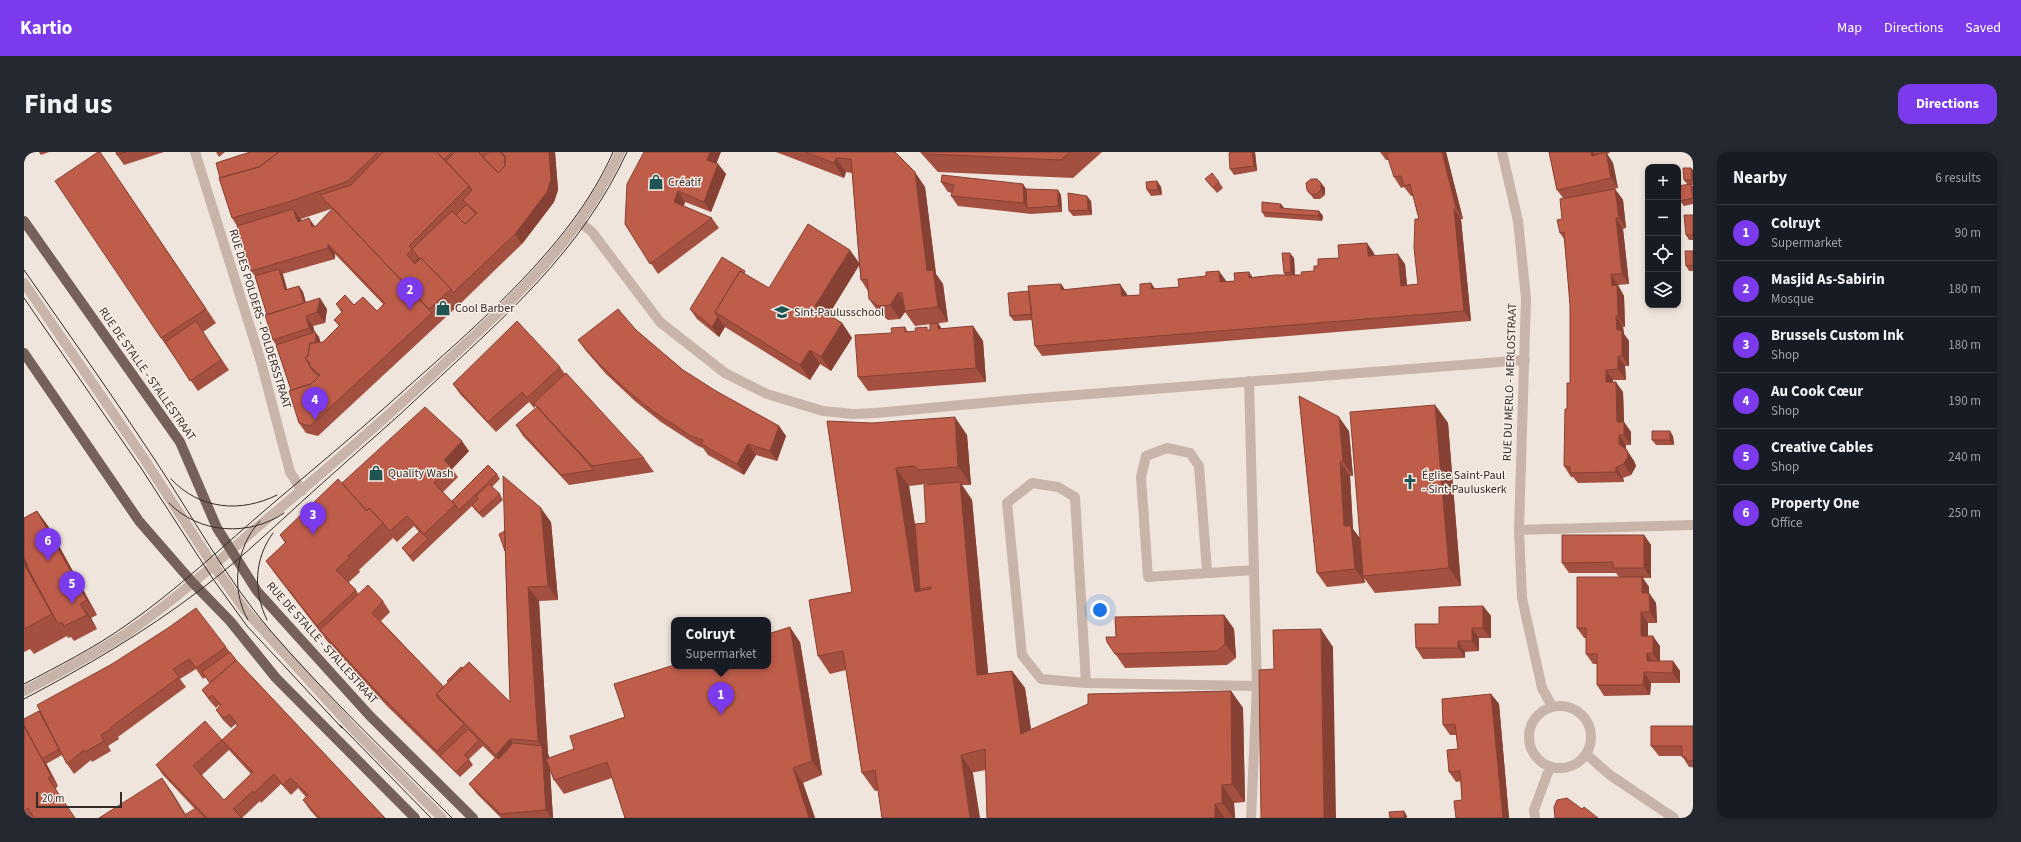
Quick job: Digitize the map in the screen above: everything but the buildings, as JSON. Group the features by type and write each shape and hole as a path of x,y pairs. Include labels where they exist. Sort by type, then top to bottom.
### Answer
{"main road":[{"name":"RUE DE STALLE - STALLESTRAAT","path":"24,222 180,442 217,528 230,551 261,596 370,716 473,818"},
{"path":"24,354 139,521 193,583 230,621 276,678 415,818"}],"street":[{"name":"RUE DES POLDERS - POLDERSSTRAAT","path":"195,152 261,362 290,472 302,491"},
{"path":"24,691 96,652 128,632 193,583 386,418 506,306 556,253 580,222 620,152"},
{"name":"RUE DU MERLO - MERLOSTRAAT","path":"1502,152 1518,221 1526,298 1518,530 1522,598 1542,688 1552,706"},
{"path":"580,222 596,238 660,322 707,359 725,373 767,394 823,411 852,414 876,413 1014,400 1525,360"},
{"path":"24,283 245,610 357,733 442,818"},
{"path":"1249,381 1257,686 1251,818"},
{"path":"1207,571 1199,466 1190,453 1167,448 1146,456 1141,477 1148,577 1207,571 1254,570"},
{"path":"1086,683 1075,497 1058,487 1032,483 1007,503 1022,655 1041,678 1086,683 1257,686"},
{"path":"1518,530 1693,526"},
{"path":"1552,706 1564,706 1574,709 1587,721 1590,731 1590,743 1586,754 1581,760 1572,766 1561,768 1550,767 1536,757 1530,748 1529,733 1532,722 1542,711 1552,706"},
{"path":"1586,754 1610,775 1674,818"},
{"path":"1535,818 1534,810 1550,767"}],"tram line":[{"path":"24,684 101,642 163,598 361,429 451,348 515,288 544,256 595,188 613,152"},
{"path":"24,699 136,635 200,590 249,550 402,413 512,309 564,252 587,221 608,188 627,152"},
{"path":"24,270 123,412 224,568 253,609 313,678 452,818"},
{"path":"24,298 141,468 213,579 247,626 342,728"},
{"path":"171,479 182,489 195,497 221,505 235,506 249,504 263,501 277,495"},
{"path":"169,503 181,513 195,521 209,526 225,529 240,529 255,526 270,521 284,513"},
{"path":"248,620 242,608 239,595 238,569 245,543 260,521"},
{"path":"267,620 259,598 258,575 262,553 273,533"},
{"path":"340,725 431,818"}],"place":[{"name":"Créatif","path":"656,182"},
{"name":"Cool Barber","path":"443,308"},
{"name":"Masjid As-Sabirin","path":"410,310"},
{"name":"Sint-Paulusschool","path":"782,312"},
{"name":"Au Cook Cœur","path":"315,420"},
{"name":"Quality Wash","path":"376,473"},
{"name":"Église Saint-Paul - Sint-Pauluskerk","path":"1410,482"},
{"name":"Brussels Custom Ink","path":"313,535"},
{"name":"Property One","path":"48,561"},
{"name":"Creative Cables","path":"72,604"},
{"name":"Colruyt","path":"721,715"}]}
